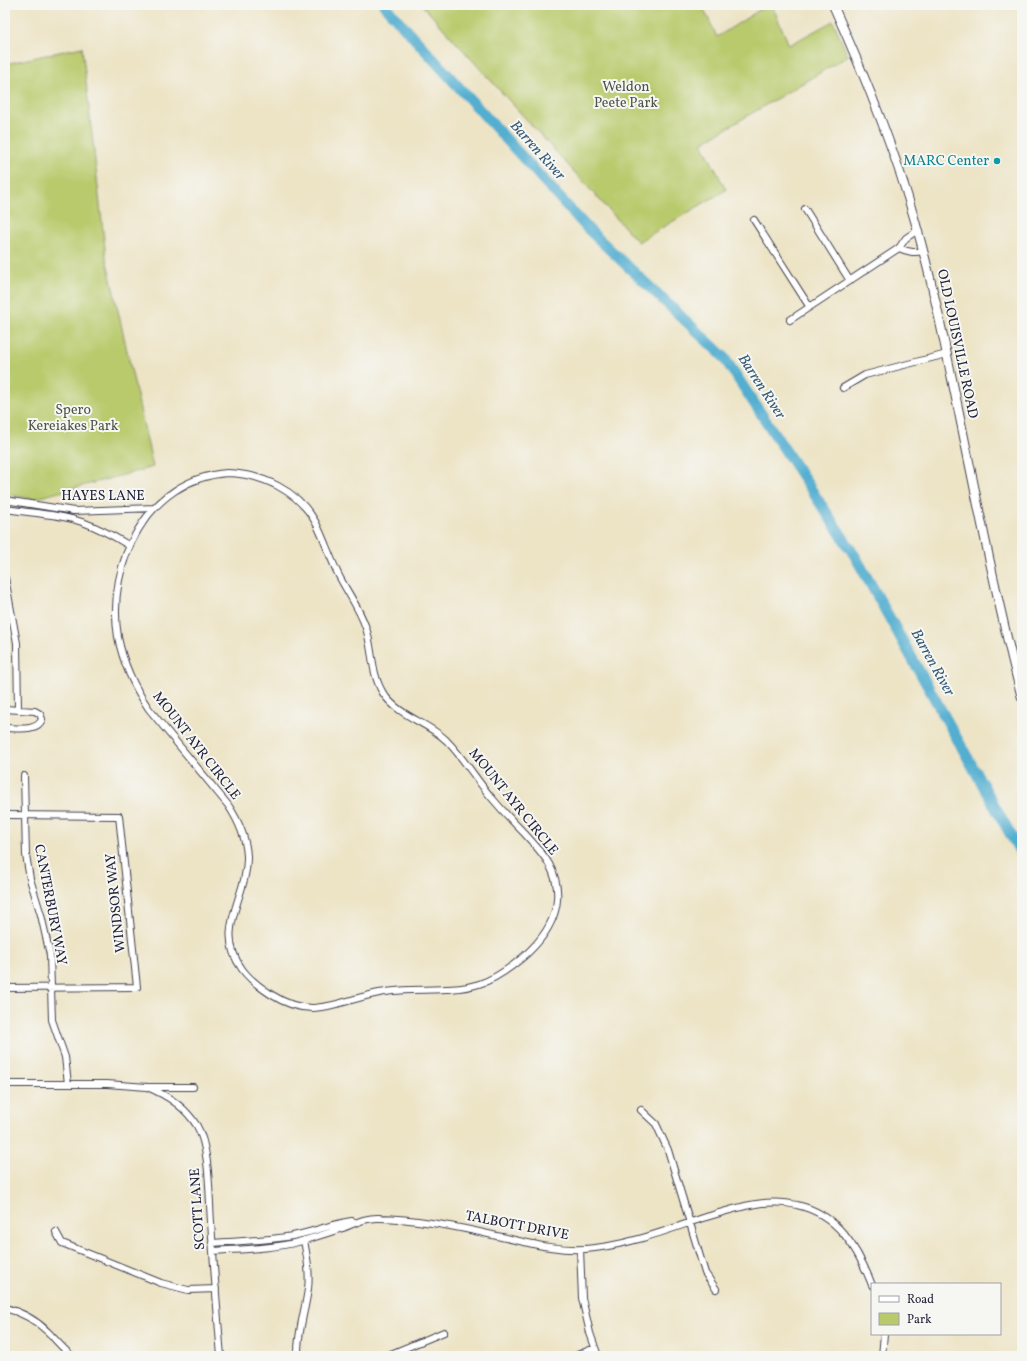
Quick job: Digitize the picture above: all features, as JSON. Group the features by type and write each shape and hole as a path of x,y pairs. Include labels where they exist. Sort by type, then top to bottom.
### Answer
{"street":[{"name":"OLD LOUISVILLE ROAD","path":"833,5 879,111 918,230 934,292 1003,620 1022,698"},
{"path":"805,209 850,281"},
{"path":"754,220 809,306"},
{"path":"790,320 809,306 899,248 906,238 918,230"},
{"path":"899,248 906,252 914,253 923,251"},
{"path":"843,388 865,375 947,354"},
{"name":"MOUNT AYR CIRCLE","path":"227,473 247,475 271,482 285,490 305,507 316,524 337,572 363,619 369,639 374,671 383,692 398,709 428,726 445,739 493,799 536,846 548,862 556,884 555,909 548,929 534,947 504,972 481,984 456,989 394,990 319,1008 300,1007 290,1004 269,993 249,977 236,960 230,940 232,919 244,882 246,867 246,846 240,825 228,805 149,708 131,678 122,653 117,628 117,605 121,574 130,546 142,523 154,508 173,491 189,482 210,475 227,473"},
{"name":"HAYES LANE","path":"5,500 74,511 154,508"},
{"name":"HAYES LANE","path":"5,509 64,518 85,523 111,534 130,546"},
{"path":"5,578 17,643 18,710"},
{"path":"5,709 37,712 42,717 41,722 37,726 31,728 5,728"},
{"name":"CANTERBURY WAY","path":"24,776 26,855 30,879 41,915 50,955 52,1020 65,1057 68,1084"},
{"path":"5,815 25,815"},
{"name":"WINDSOR WAY","path":"25,815 120,816 137,987 51,987"},
{"path":"5,988 51,987"},
{"name":"SCOTT LANE","path":"5,1084 122,1085 147,1088 193,1087"},
{"name":"SCOTT LANE","path":"147,1088 164,1095 183,1109 193,1120 200,1133 206,1155 221,1356"},
{"path":"642,1110 656,1124 665,1143 673,1164 705,1273 716,1289"},
{"name":"TALBOTT DRIVE","path":"213,1251 283,1244 304,1240 339,1229 360,1220 377,1218 420,1222 467,1229 540,1246 580,1249 594,1248 626,1242 732,1209 764,1203 786,1203 806,1207 836,1224 857,1251 871,1283"},
{"path":"212,1243 286,1237 340,1223 360,1220"},
{"path":"56,1232 62,1243 161,1283 188,1290 216,1289"},
{"path":"298,1356 299,1333 307,1296 309,1274 304,1240"},
{"path":"580,1249 582,1298 587,1322 598,1356"},
{"path":"5,1308 19,1311 33,1320 47,1331 72,1356"},
{"path":"386,1356 444,1332"},
{"path":"882,1356 884,1335"},
{"path":"575,1356 595,1348"}],"green space":[{"name":"Weldon Peete Park","path":"422,5 702,5 717,37 767,5 772,5 789,45 833,21 848,56 702,143 726,190 638,242"},
{"name":"Spero Kereiakes Park","path":"82,47 106,257 153,467 33,499 5,494 5,64"}],"waterway":[{"name":"Barren River","path":"384,5 588,229 723,356 855,556 1022,855"}],"place":[{"name":"MARC Center","path":"997,161"}]}
